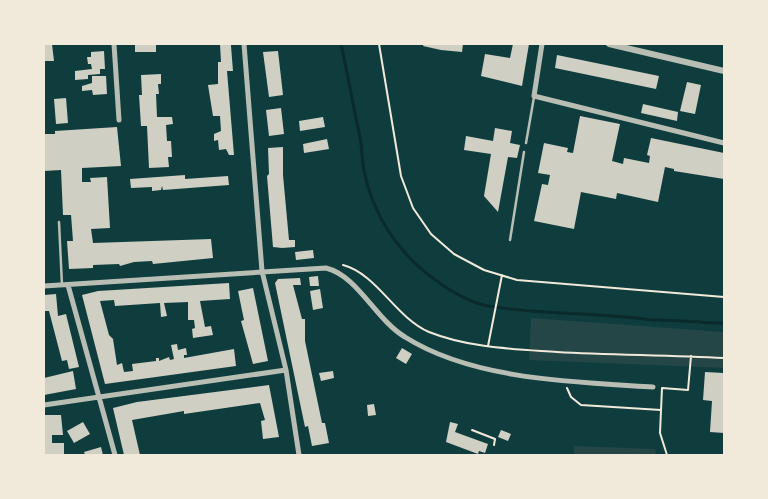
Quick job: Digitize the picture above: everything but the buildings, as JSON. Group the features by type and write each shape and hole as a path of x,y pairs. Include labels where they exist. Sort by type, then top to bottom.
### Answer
{"street":[{"path":"114,44 119,120"},
{"path":"244,44 262,272 286,370 299,455"},
{"path":"542,44 534,96 724,143"},
{"path":"609,44 724,71"},
{"path":"44,286 317,268 334,270 352,282 370,306 391,328 418,345 471,364 527,376 567,381 653,387"},
{"path":"65,285 115,455"},
{"path":"44,405 286,370"}],"lane":[{"path":"526,143 534,96"},
{"path":"510,240 524,152"},
{"path":"59,222 65,285"}],"path":[{"path":"379,44 401,176 413,208 431,234 454,254 484,270 516,280 724,297"},
{"path":"336,264 363,274 402,314 428,331 446,338 488,346 578,353 724,358"},
{"path":"488,346 502,275"},
{"path":"667,455 661,440 662,388 688,390 691,356"},
{"path":"567,381 571,397 581,405 661,410"},
{"path":"472,430 491,436 495,439 494,445"}],"shaded area":[{"path":"531,318 724,332 724,368 529,360"},
{"path":"574,446 655,449 656,455 574,455"}],"waterway":[{"path":"341,44 360,137 364,171 374,203 398,245 421,269 434,279 460,296 488,306 651,320 724,323"}]}
